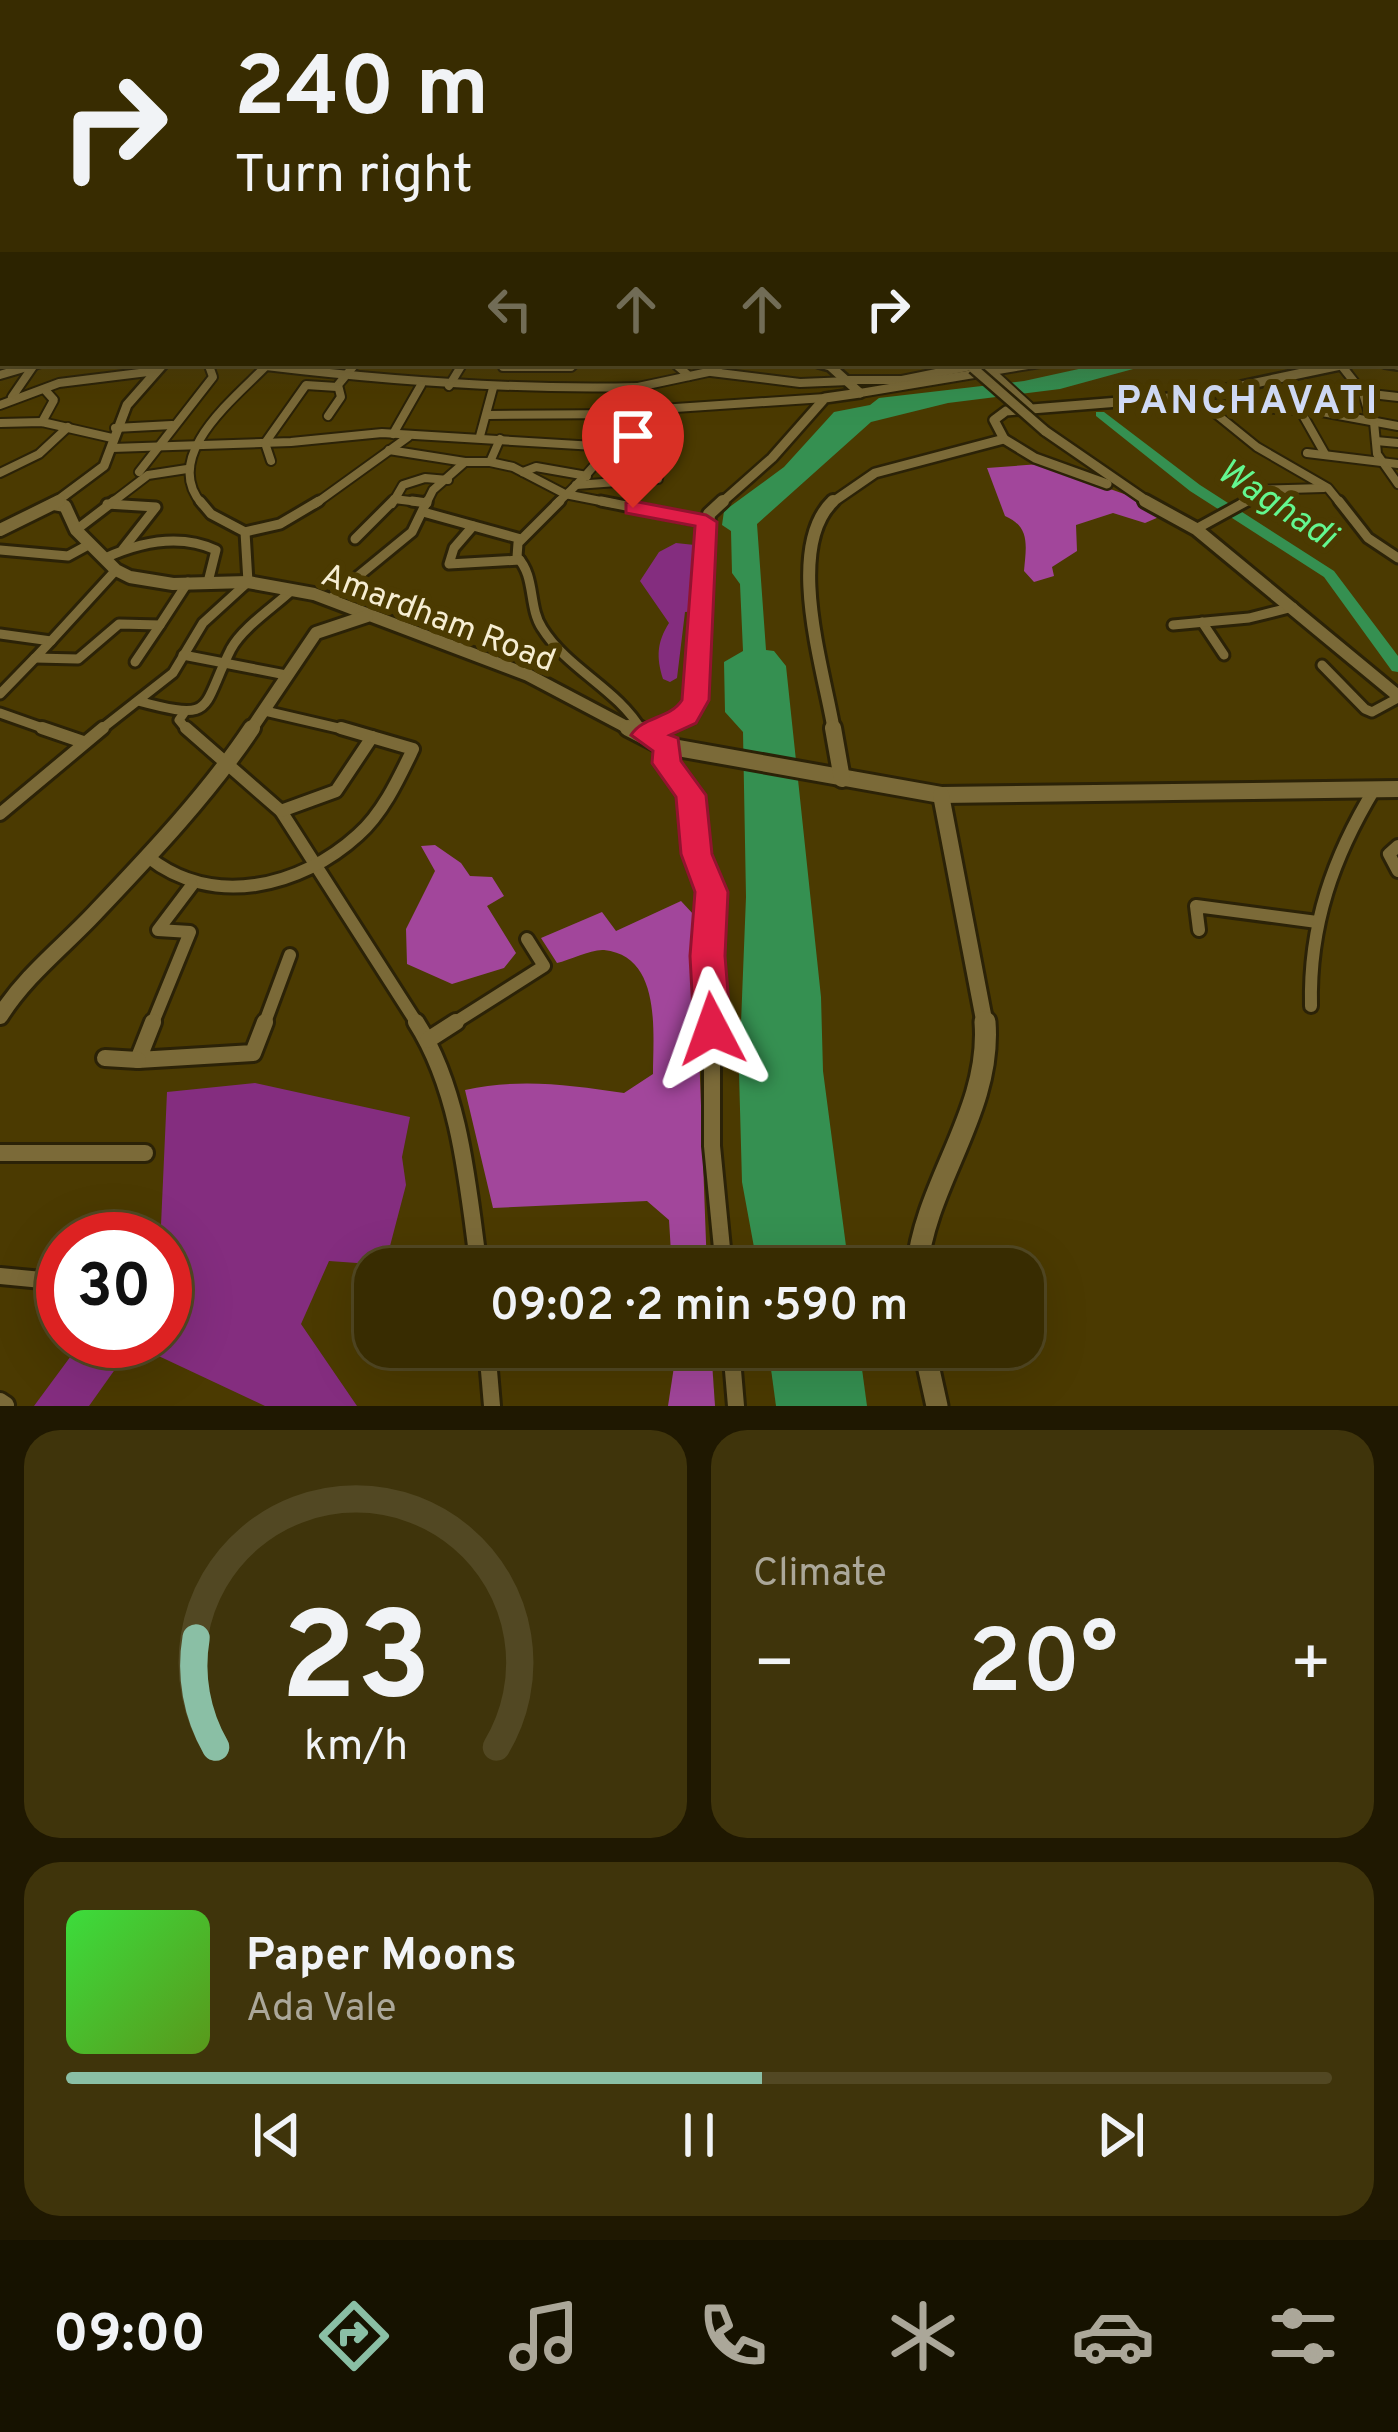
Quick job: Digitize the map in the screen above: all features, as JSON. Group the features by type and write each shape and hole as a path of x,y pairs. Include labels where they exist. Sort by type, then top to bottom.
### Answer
{"street":[{"path":"0,375 30,366"},
{"path":"5,402 36,366"},
{"path":"5,402 59,383 161,366"},
{"path":"0,530 55,504 104,466 127,404 161,366"},
{"path":"139,472 213,377 209,366"},
{"path":"265,366 196,446 187,469 192,492 211,514 245,532 256,535 295,518 408,437"},
{"path":"274,366 421,385 534,390 638,387 711,372 816,386 902,380 969,366"},
{"path":"337,387 354,366"},
{"path":"449,386 461,366"},
{"path":"534,390 542,366"},
{"path":"677,366 689,376"},
{"path":"711,372 720,366"},
{"path":"824,366 860,393"},
{"path":"975,366 1045,431 1123,489 1196,529 1398,697 1372,712 1365,710 1322,665"},
{"path":"976,366 1029,406"},
{"path":"488,415 631,412 825,398 992,376 1029,366"},
{"path":"1199,400 1337,366"},
{"path":"1346,366 1363,393 1382,462 1398,484"},
{"path":"762,376 766,400"},
{"path":"30,377 59,383"},
{"path":"266,443 306,385 337,387"},
{"path":"393,434 421,385"},
{"path":"328,416 340,398 337,387"},
{"path":"638,387 616,448 598,471 565,494 521,539 520,560 526,566 539,625 561,651 626,703 645,735 686,716 696,700 706,522 714,506 772,458 825,398"},
{"path":"480,436 493,388"},
{"path":"42,422 54,400 46,391"},
{"path":"1363,393 1398,397"},
{"path":"1199,400 1257,447 1328,488 1368,538 1397,557 1398,542"},
{"path":"1123,489 1035,458 994,427 999,414 1029,406 1199,400 1398,426"},
{"path":"1300,410 1325,454"},
{"path":"0,424 42,422 162,446 393,434 661,450 658,479 576,485"},
{"path":"113,438 172,424"},
{"path":"0,472 39,454 68,427"},
{"path":"490,462 500,439"},
{"path":"842,779 807,572 807,542 817,520 837,494 855,481 1004,439"},
{"path":"1376,441 1398,443"},
{"path":"266,443 271,461"},
{"path":"389,450 490,462 523,472 565,494 706,522"},
{"path":"1307,453 1398,464"},
{"path":"329,600 412,532 433,490 465,462"},
{"path":"523,472 536,467 586,476"},
{"path":"76,530 148,475 187,469"},
{"path":"355,539 404,485 448,479"},
{"path":"1196,529 1247,501 1256,490 1328,488"},
{"path":"394,499 521,539"},
{"path":"0,694 116,570 76,530 65,506 55,504"},
{"path":"107,504 156,507 123,549"},
{"path":"473,526 454,548 449,564 520,560"},
{"path":"0,814 173,673 203,623 239,595 248,581 244,575 245,532"},
{"path":"105,558 123,549 181,541 210,546 217,560 208,582"},
{"path":"0,550 68,556 90,544"},
{"name":"Amardham Road","path":"116,570 173,584 248,581 329,600 528,675 675,747 941,796 1398,790"},
{"path":"135,662 188,582"},
{"path":"292,590 233,645 215,694 179,720 228,764 260,784 428,1040 442,1074 469,1185 476,1248"},
{"path":"1173,625 1249,618 1294,607"},
{"path":"0,1016 20,984 148,856 228,764 316,633 368,616"},
{"path":"1202,622 1224,655"},
{"path":"34,658 78,659 119,624 160,625"},
{"path":"0,634 51,641"},
{"path":"183,655 286,675"},
{"path":"139,701 184,713"},
{"path":"148,856 161,871 192,884 242,889 313,866 362,833 412,749 265,711"},
{"path":"0,713 83,742"},
{"path":"281,811 336,791 372,736"},
{"path":"675,747 667,763 691,795 697,854 712,892 707,956 716,1065 712,1145 722,1248"},
{"path":"1311,1006 1308,963 1329,872 1343,837 1375,788"},
{"path":"919,1248 972,1111 987,1050 979,980 941,796"},
{"path":"1398,846 1389,854 1398,871"},
{"path":"138,1060 190,932 158,930 192,884"},
{"path":"1199,931 1196,906 1317,922"},
{"path":"428,1040 544,966 527,939"},
{"path":"105,1058 253,1054 290,955"},
{"path":"0,1153 145,1153"},
{"path":"0,1276 36,1279"},
{"path":"489,1368 492,1406"},
{"path":"733,1368 736,1406"},
{"path":"929,1368 937,1406"}],"shaded area":[{"path":"1092,366 1144,366 1060,389 948,403 871,422 757,524 766,650 774,651 786,666 821,997 823,1071 846,1248 754,1248 742,1182 739,1073 746,897 743,732 725,712 724,662 743,651 740,584 732,573 731,531 722,525 724,511 784,467 834,412 870,405 879,398 1024,381"},
{"path":"1040,464 1141,500 1159,517 1145,523 1113,513 1076,525 1077,551 1052,567 1054,576 1034,582 1024,571 1023,532 1005,516 987,468"},
{"path":"676,543 704,546 697,611 685,612 677,678 670,682 663,679 659,657 669,623 640,581 659,552"},
{"path":"435,845 461,863 470,876 492,877 504,896 487,906 516,953 504,968 452,984 407,964 406,929 435,871 421,846"},
{"path":"681,901 694,915 706,1248 671,1248 669,1220 647,1201 493,1208 465,1090 525,1084 624,1093 653,1074 653,1018 645,981 636,966 623,955 604,950 557,963 541,938 602,912 616,931"},
{"path":"255,1083 410,1117 402,1157 406,1185 389,1248 354,1248 354,1263 329,1261 301,1324 357,1406 265,1406 184,1368 192,1368 192,1212 162,1212 167,1092"},
{"path":"62,1368 116,1368 89,1406 34,1406"},
{"path":"674,1368 712,1368 715,1406 668,1406"},
{"path":"771,1368 862,1368 867,1406 776,1406"}],"waterway":[{"name":"Waghadi","path":"1100,414 1195,488 1329,574 1398,667"}],"district":[{"name":"PANCHAVATI","path":"1248,399"}],"route":[{"path":"633,508 706,522 696,700 686,716 645,735 668,746 667,763 691,795 697,854 712,892 707,956 712,1029"}]}
